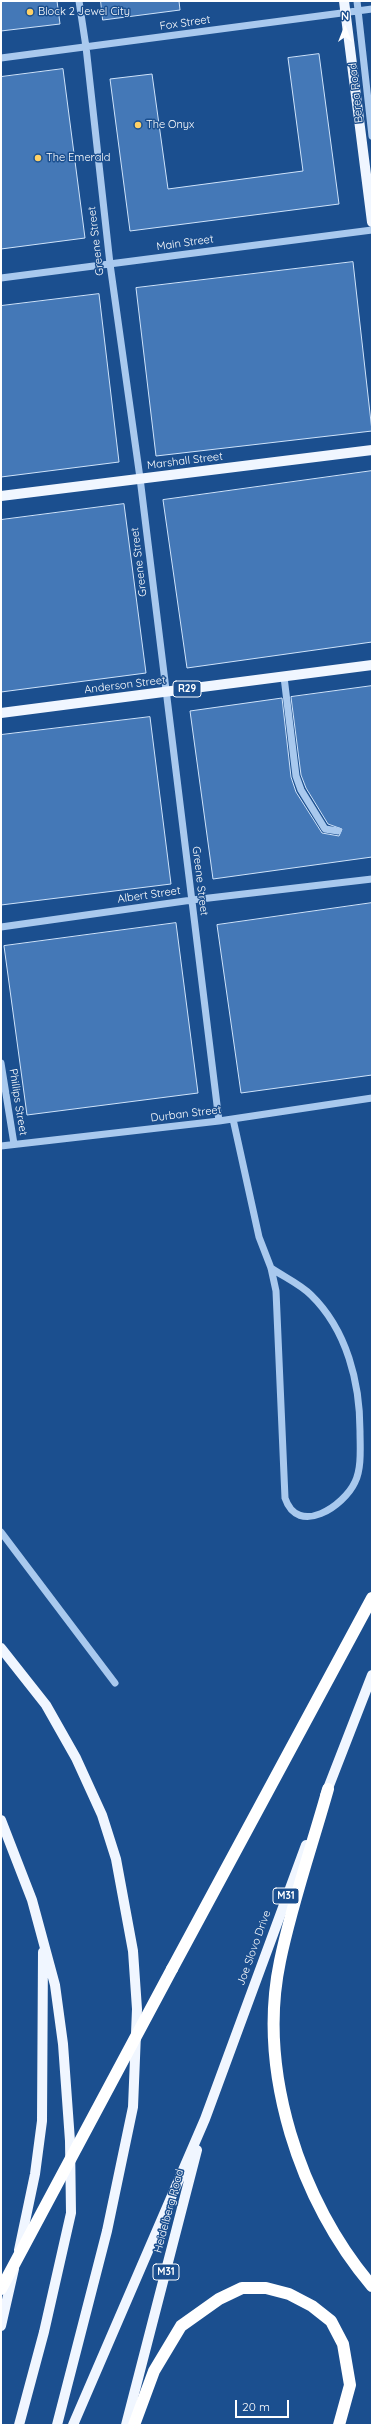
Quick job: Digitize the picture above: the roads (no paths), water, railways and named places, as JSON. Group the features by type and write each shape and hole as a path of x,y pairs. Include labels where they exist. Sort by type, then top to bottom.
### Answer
{"highway":[{"path":"1,2289 372,1598"},
{"path":"328,1789 280,1962 274,2017 276,2062 284,2108 294,2150 315,2195 338,2238 372,2286"},
{"path":"134,2425 154,2371 181,2326 219,2299 242,2288 266,2288 289,2294 312,2306 331,2321 343,2344 350,2385 339,2425"}],"main road":[{"path":"344,1 372,222"},
{"name":"Marshall Street","path":"1,496 372,450"},
{"name":"Anderson Street","path":"1,713 372,665"},
{"path":"1,1648 46,1705 76,1758 102,1815 116,1859 133,1951 137,2009 133,2107 106,2231 57,2425"},
{"name":"Joe Slovo Drive","path":"205,2119 281,1910 372,1675"},
{"path":"1,1820 32,1900 55,1985 63,2044 70,2141 71,2213 44,2332 19,2425"},
{"path":"1,2326 22,2238 42,2121 43,1938"},
{"path":"73,2425 205,2119"},
{"name":"Heidelberg Road","path":"126,2425 205,2119"}],"street":[{"name":"Greene Street","path":"79,1 86,47 110,264 140,478 219,1121"},
{"name":"Berea Road","path":"357,1 372,136"},
{"name":"Fox Street","path":"1,58 372,9"},
{"name":"Main Street","path":"1,278 372,230"},
{"path":"284,677 296,776 301,790 325,829 338,831"},
{"name":"Albert Street","path":"1,928 192,900 372,879"},
{"name":"Phillips Street","path":"1,1063 14,1144"},
{"name":"Durban Street","path":"1,1146 219,1121 372,1098"},
{"path":"233,1119 259,1237 271,1268 278,1316 285,1498 288,1508 294,1513 308,1517 330,1509 345,1498 356,1481 360,1449 360,1406 350,1357 336,1327 311,1295 271,1268"},
{"path":"1,1532 115,1683"}],"place":[{"name":"Block 2 Jewel City","path":"30,12"},
{"name":"The Onyx","path":"138,125"},
{"name":"The Emerald","path":"38,158"}]}
